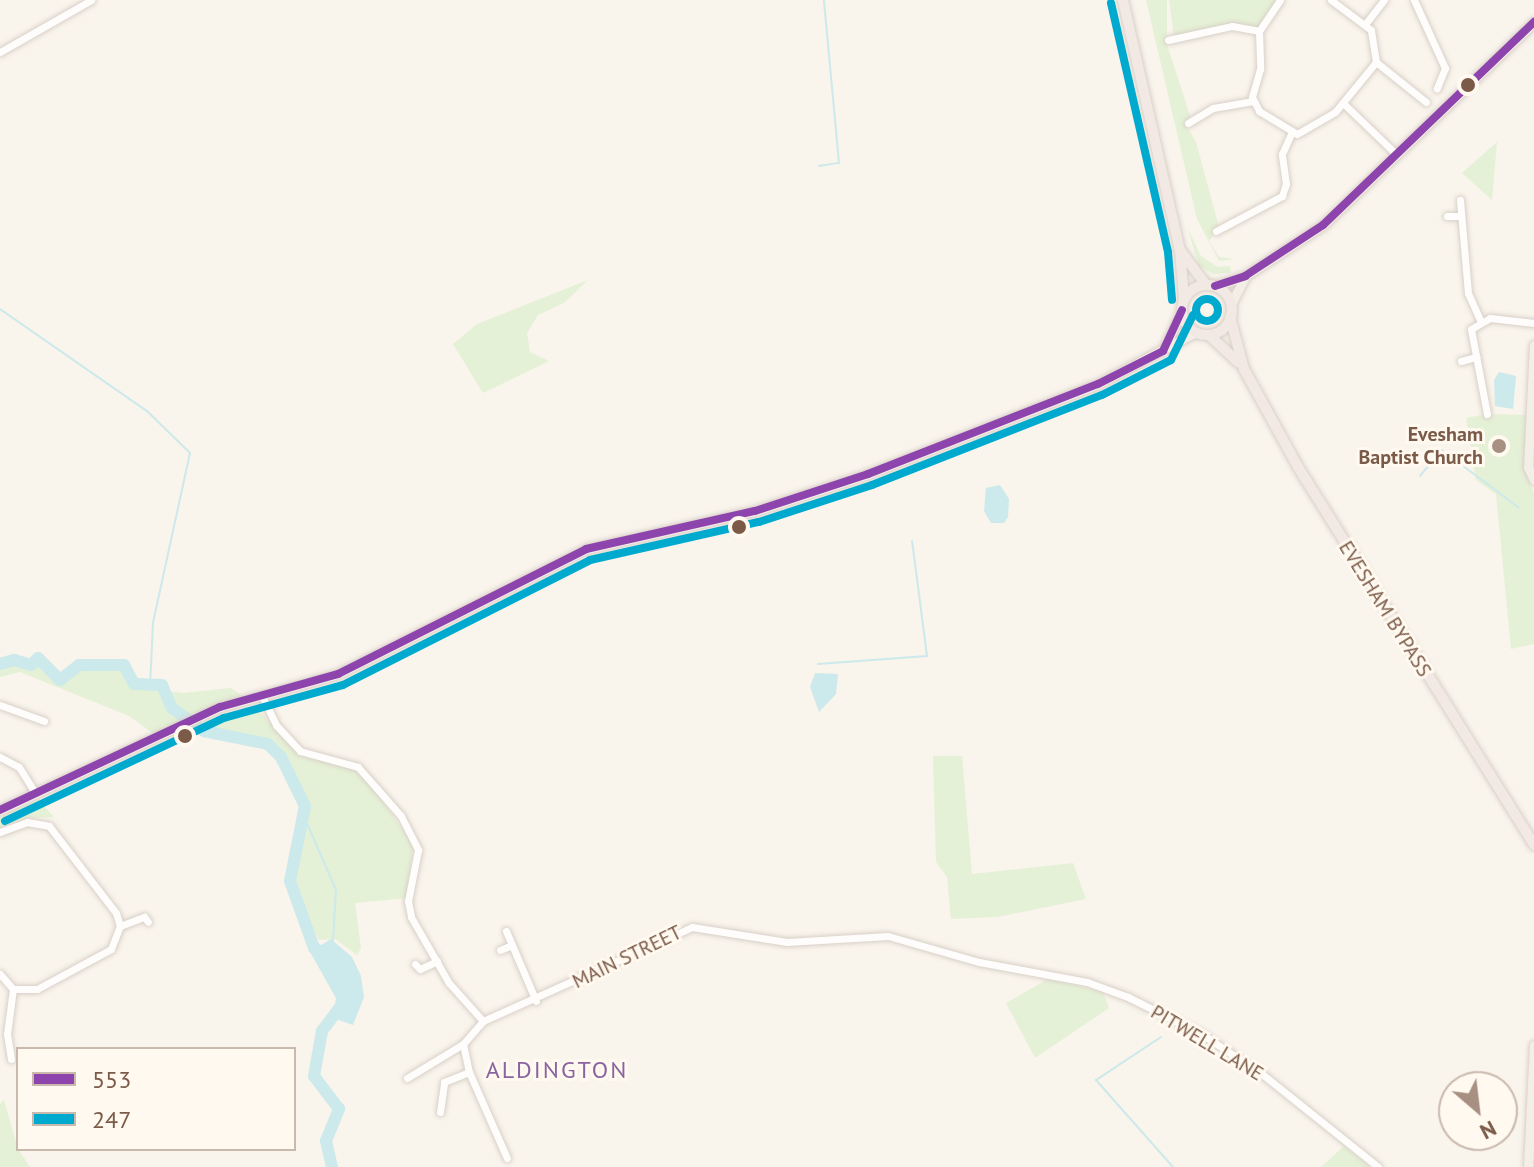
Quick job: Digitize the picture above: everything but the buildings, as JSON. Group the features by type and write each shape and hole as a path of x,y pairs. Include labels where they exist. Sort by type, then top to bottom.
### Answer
{"highway":[{"path":"1123,0 1180,250 1183,304 1196,332 1209,335 1222,329 1230,317 1231,304 1180,250"},
{"path":"1183,304 1210,285"},
{"name":"EVESHAM BYPASS","path":"1230,317 1244,369 1378,600 1534,845"},
{"name":"EVESHAM BYPASS","path":"1209,335 1244,369"}],"main road":[{"path":"1210,285 1245,276 1323,225 1534,22"},
{"path":"1231,304 1245,276"},
{"path":"1163,351 1183,304"},
{"path":"0,810 200,716 338,674 586,549 755,511 868,474 1045,406 1163,351 1196,332"},
{"path":"1534,345 1529,420 1534,480"},
{"path":"1529,420 1534,431"},
{"path":"1528,1167 1534,1045"}],"street":[{"path":"0,52 91,0"},
{"path":"1280,0 1259,31 1261,57 1253,101 1259,111 1292,132 1309,131 1343,103 1376,62 1375,37 1366,23 1331,0"},
{"path":"1366,23 1384,0"},
{"path":"1414,0 1445,71 1437,88"},
{"path":"1175,50 1171,40 1232,26 1259,31"},
{"path":"1376,62 1426,102"},
{"path":"1188,123 1213,108 1253,101"},
{"path":"1343,103 1397,155"},
{"path":"1217,218 1220,230 1282,196 1286,184 1282,154 1292,132"},
{"path":"1460,200 1468,293 1480,320"},
{"path":"1447,216 1460,216"},
{"path":"1480,320 1534,323"},
{"path":"1480,320 1470,333 1487,414"},
{"path":"1461,361 1476,357"},
{"path":"262,696 276,725 300,751 358,767 401,816 418,856 409,910 437,961 483,1021 463,1044 407,1078"},
{"path":"0,705 44,721"},
{"path":"0,757 19,767 36,794"},
{"path":"0,832 27,822 49,826 116,913 120,926 111,949 37,989 13,989"},
{"path":"120,926 144,917 148,922"},
{"name":"MAIN STREET","path":"483,1021 536,1001 692,927 787,942 864,935 920,943"},
{"path":"506,931 536,1001"},
{"name":"PITWELL LANE","path":"920,943 979,962 1087,982 1128,997 1200,1033 1262,1074 1378,1167"},
{"path":"500,950 512,945"},
{"path":"415,964 420,969 437,961"},
{"path":"0,974 13,989 7,1034 11,1059"},
{"path":"463,1044 469,1072 507,1158"},
{"path":"440,1112 444,1082 469,1072"}],"green space":[{"path":"1146,0 1167,0 1167,44 1191,119 1185,123 1196,142 1219,227 1209,241 1219,257 1234,259 1219,261 1197,219"},
{"path":"1169,0 1276,0 1257,28 1232,24 1174,37"},
{"path":"1497,142 1492,200 1462,173"},
{"path":"1187,227 1201,256 1218,267 1230,266 1231,273 1214,274 1199,266"},
{"path":"588,280 564,303 538,315 527,333 530,352 549,361 483,393 453,344 477,324"},
{"path":"1487,414 1526,415 1524,468 1534,493 1534,644 1511,649 1496,494 1476,480 1466,418"},
{"path":"38,658 60,679 79,665 124,665 134,684 142,687 162,685 166,691 183,693 231,688 244,697 154,734 129,716 20,672 0,677 0,664 14,660 31,665"},
{"path":"255,706 302,757 347,766 366,777 413,845 407,898 355,903 361,948 357,955 335,939 319,940 303,911 295,881 305,806 281,757 268,744 218,735 208,724"},
{"path":"933,756 962,756 972,874 1073,863 1086,899 997,917 951,919 947,877 936,862"},
{"path":"38,800 54,817 30,818 0,828 0,816"},
{"path":"1048,979 1103,992 1109,1008 1035,1058 1006,1003"},
{"path":"4,1100 16,1151 19,1151 30,1167 0,1167 0,1104"},
{"path":"1344,1146 1370,1167 1321,1167"}],"water":[{"path":"1499,372 1516,376 1513,409 1495,406 1494,380"},
{"path":"1000,485 1009,499 1008,517 1004,523 991,523 984,511 986,488"},
{"path":"815,673 838,674 836,694 819,712 810,687"},
{"path":"331,939 352,957 361,976 364,997 353,1025 333,1018 336,998 310,952"}],"waterway":[{"path":"819,166 839,163 824,0"},
{"path":"0,309 147,411 190,453 153,623 150,686"},
{"path":"1420,476 1442,450 1519,508"},
{"path":"818,664 927,656 912,541"},
{"path":"0,664 14,660 31,665 38,658 60,680 79,665 124,665 134,684 162,685 172,708 204,731 268,744 281,757 305,806 290,881 314,948 326,954"},
{"path":"306,821 336,890 333,941"},
{"path":"332,1167 326,1141 339,1109 314,1076 322,1031 340,1007"},
{"path":"1161,1037 1096,1080 1173,1167"}],"transit line":[{"name":"247","path":"1111,3 1168,252 1172,300"},
{"name":"553","path":"1215,286 1245,276 1323,225 1534,22"},
{"name":"247","path":"1207,299 1215,302 1218,310 1215,318 1207,321 1199,318 1196,310 1199,302 1207,299"},
{"name":"553","path":"0,810 220,707 338,674 586,549 755,511 868,474 1098,384 1163,351 1182,310"},
{"name":"247","path":"5,821 224,718 343,685 590,560 759,522 872,485 1102,395 1171,360 1193,315"}],"place":[{"name":"Evesham Baptist Church","path":"1499,446"}],"district":[{"name":"ALDINGTON","path":"557,1070"}]}
